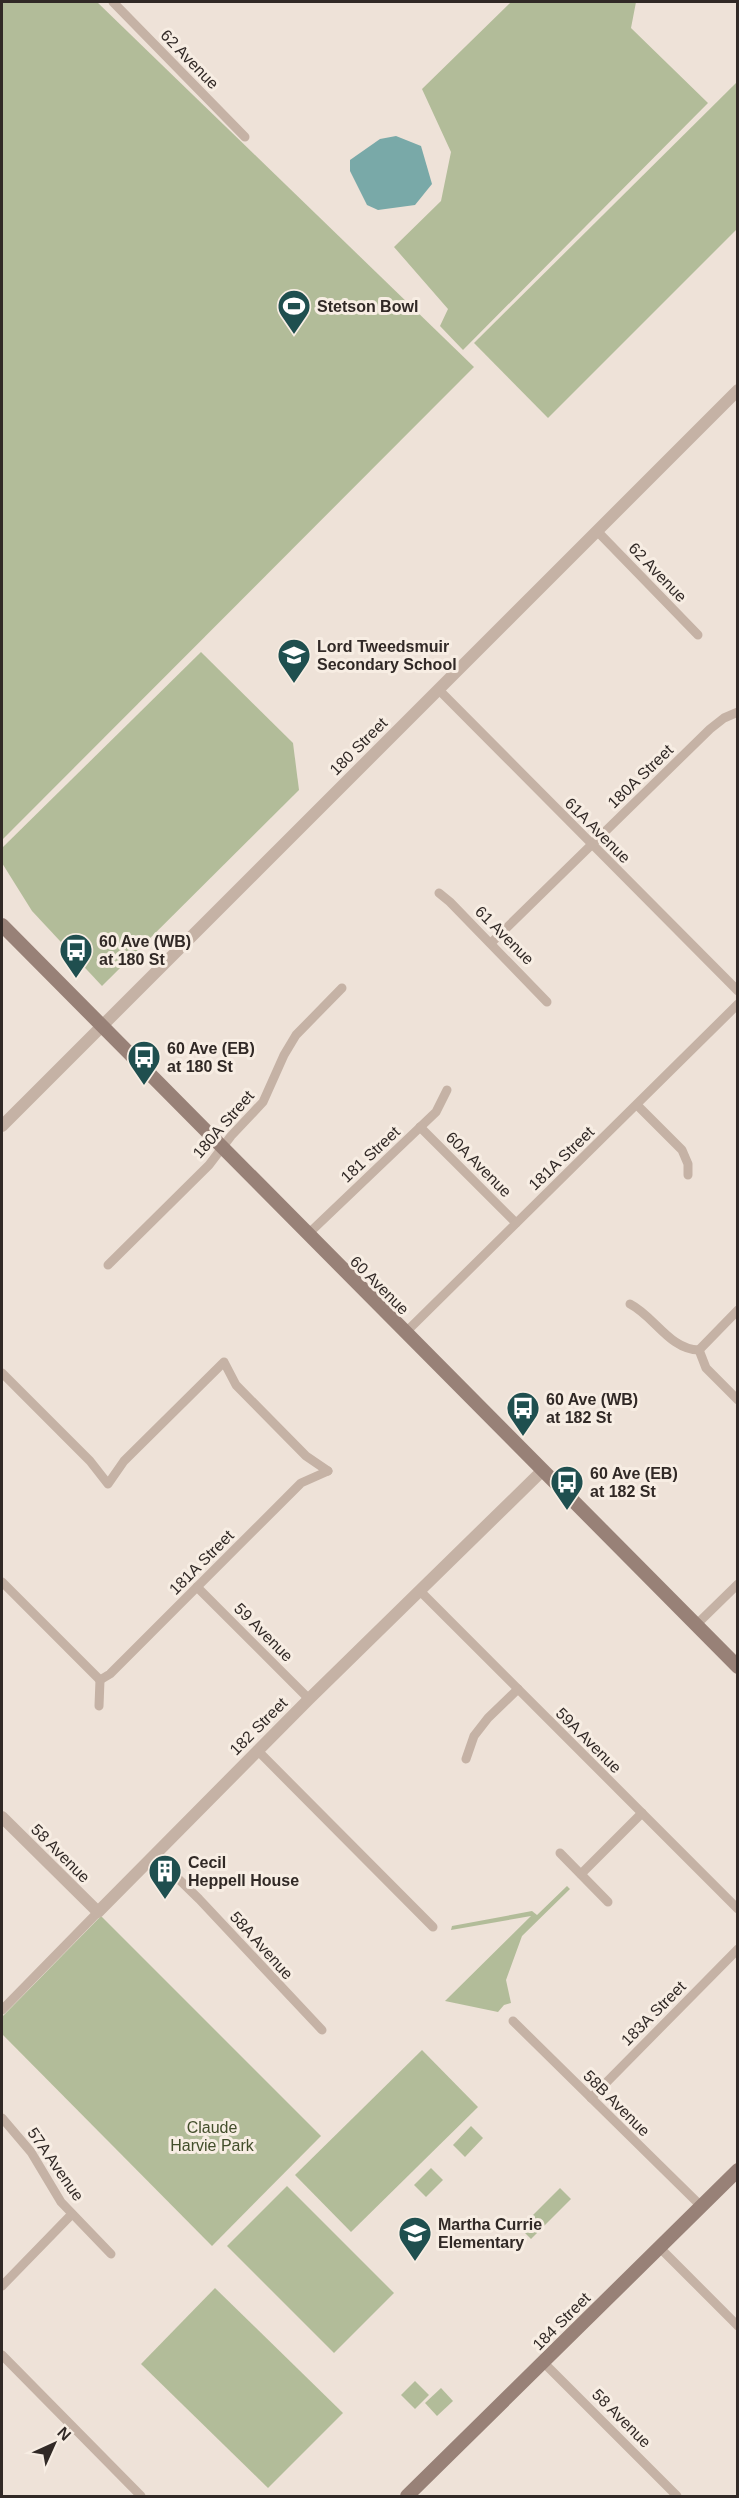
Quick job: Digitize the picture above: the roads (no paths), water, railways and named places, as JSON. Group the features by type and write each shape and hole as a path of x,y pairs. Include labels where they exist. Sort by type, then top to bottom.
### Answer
{"main road":[{"name":"60 Avenue","path":"2,925 738,1667"},
{"name":"184 Street","path":"408,2496 738,2170"}],"street":[{"name":"62 Avenue","path":"113,2 245,137"},
{"name":"180 Street","path":"2,1125 738,390"},
{"name":"62 Avenue","path":"597,531 698,635"},
{"name":"61A Avenue","path":"438,689 738,991"},
{"name":"180A Street","path":"491,943 710,729 724,718 738,712"},
{"name":"61 Avenue","path":"439,893 547,1002"},
{"name":"180A Street","path":"108,1265 209,1165 221,1148 263,1102 284,1055 296,1035 342,988"},
{"name":"181A Street","path":"405,1333 738,1004"},
{"name":"181 Street","path":"307,1235 420,1127 441,1105 447,1090"},
{"path":"637,1105 682,1150 688,1164 688,1176"},
{"name":"60A Avenue","path":"420,1127 516,1223"},
{"path":"630,1304 642,1310 675,1342 691,1350 699,1350 738,1310"},
{"path":"699,1350 706,1368 738,1400"},
{"name":"181A Street","path":"2,1373 90,1461 108,1484 124,1461 224,1362 236,1384 306,1456 328,1471 302,1483 110,1674 100,1680"},
{"name":"182 Street","path":"2,2010 257,1750 542,1470"},
{"path":"2,1582 100,1680 99,1706"},
{"path":"696,1625 738,1584"},
{"name":"59 Avenue","path":"197,1587 309,1699"},
{"name":"59A Avenue","path":"420,1591 738,1909"},
{"path":"466,1759 474,1736 488,1718 518,1689"},
{"path":"257,1750 433,1927"},
{"path":"581,1874 642,1813"},
{"name":"58 Avenue","path":"2,1817 98,1912"},
{"path":"560,1853 608,1902"},
{"name":"58A Avenue","path":"154,1855 199,1899 322,2030"},
{"name":"183A Street","path":"591,2098 738,1948"},
{"name":"58B Avenue","path":"513,2021 701,2206"},
{"name":"57A Avenue","path":"2,2118 31,2152 51,2190 111,2254"},
{"path":"2,2286 72,2214"},
{"path":"659,2247 738,2326"},
{"path":"2,2355 141,2496"},
{"name":"58 Avenue","path":"543,2362 677,2496"}],"water":[{"path":"396,136 421,146 432,184 415,205 378,210 367,205 350,171 350,160 380,139"}],"place":[{"name":"Stetson Bowl","path":"294,335"},
{"name":"Lord Tweedsmuir Secondary School","path":"294,684"},
{"name":"60 Ave (WB) at 180 St","path":"76,979"},
{"name":"60 Ave (EB) at 180 St","path":"144,1086"},
{"name":"60 Ave (WB) at 182 St","path":"523,1437"},
{"name":"60 Ave (EB) at 182 St","path":"567,1511"},
{"name":"Cecil Heppell House","path":"165,1900"},
{"name":"Martha Currie Elementary","path":"415,2262"}],"park label":[{"name":"Claude Harvie Park","path":"212,2136"}]}
